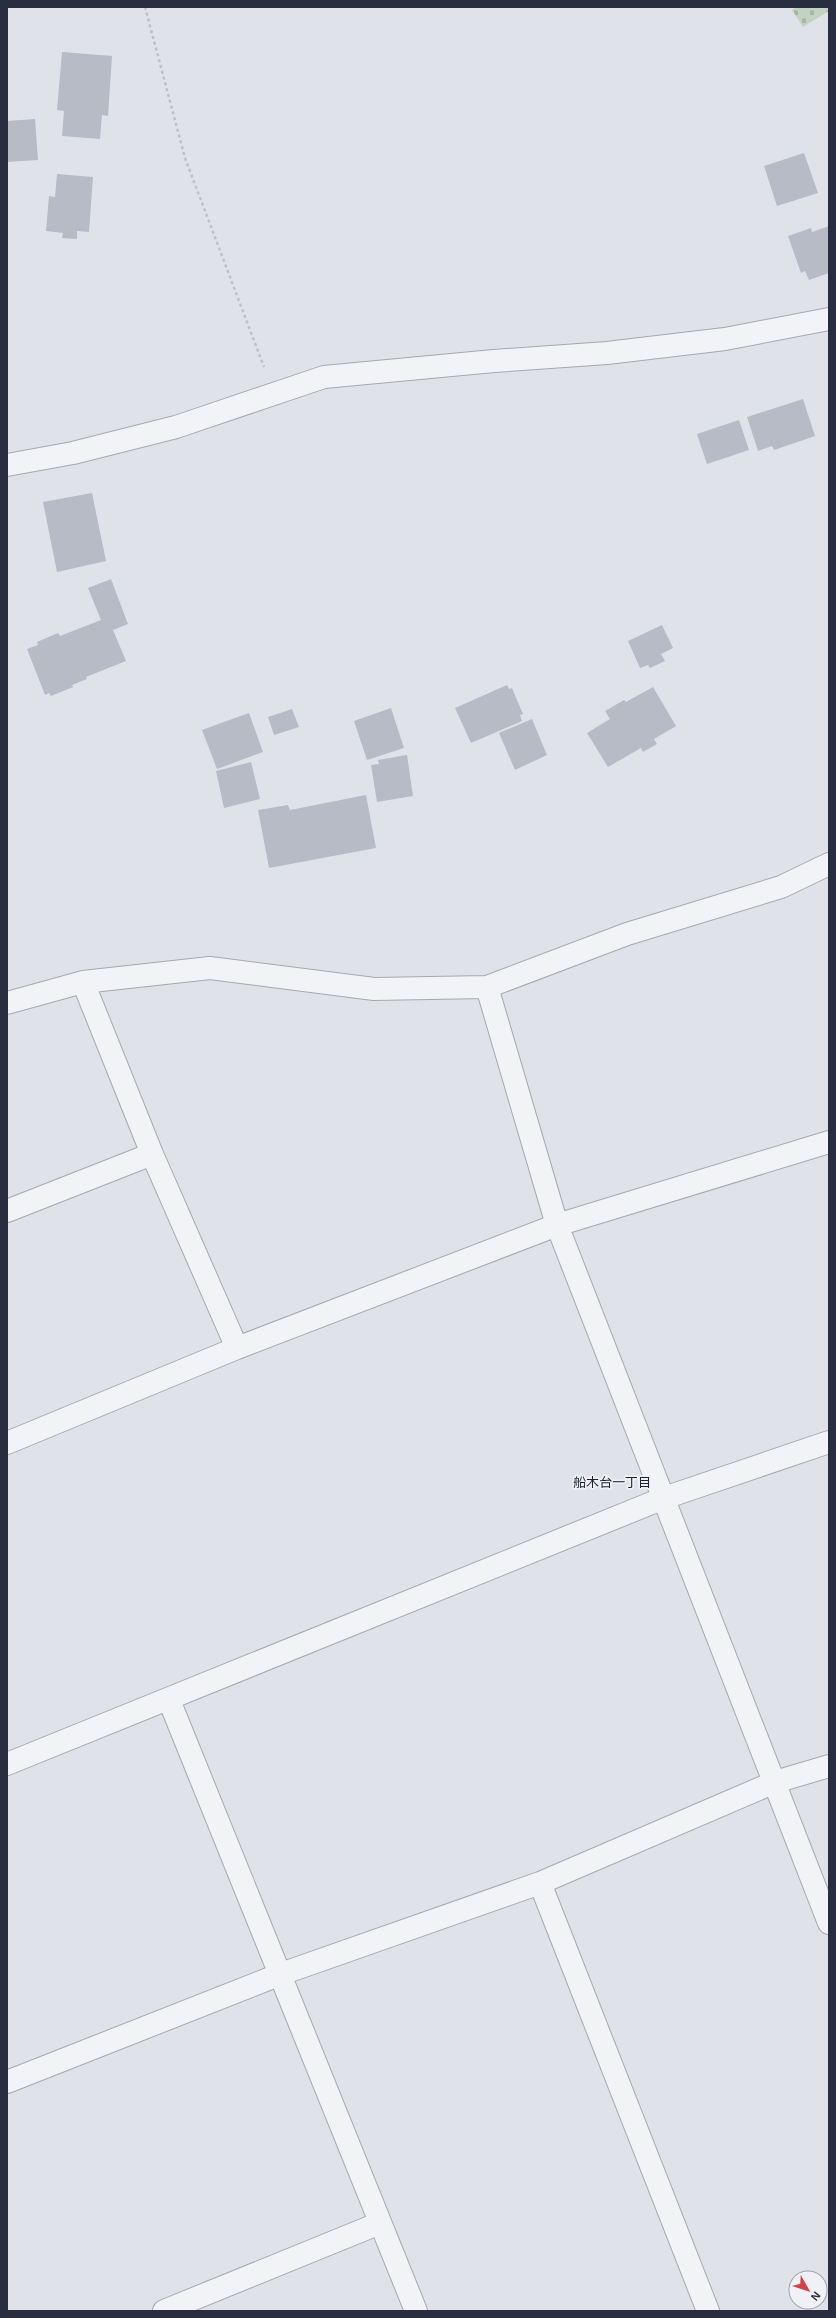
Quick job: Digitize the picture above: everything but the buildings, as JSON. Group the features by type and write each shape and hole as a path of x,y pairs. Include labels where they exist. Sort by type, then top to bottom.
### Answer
{"street":[{"path":"7,465 73,453 176,427 324,377 494,360 607,353 725,339 829,319"},
{"path":"7,1003 83,982 210,968 374,989 487,987 627,934 781,887 829,864"},
{"path":"83,982 152,1154 237,1348"},
{"path":"487,987 557,1225 829,1923"},
{"path":"7,1443 237,1348 557,1225 829,1142"},
{"path":"7,1211 152,1154"},
{"path":"7,1764 169,1700 664,1498 829,1442"},
{"path":"169,1700 416,2311"},
{"path":"7,2082 281,1974 540,1883 775,1782 829,1766"},
{"path":"540,1883 708,2311"},
{"path":"164,2311 380,2223"}],"path":[{"path":"145,7 185,158 274,393"}],"green space":[{"path":"797,7 829,7 829,11 803,27 792,10"}],"district":[{"name":"船木台一丁目","path":"612,1482"}]}
